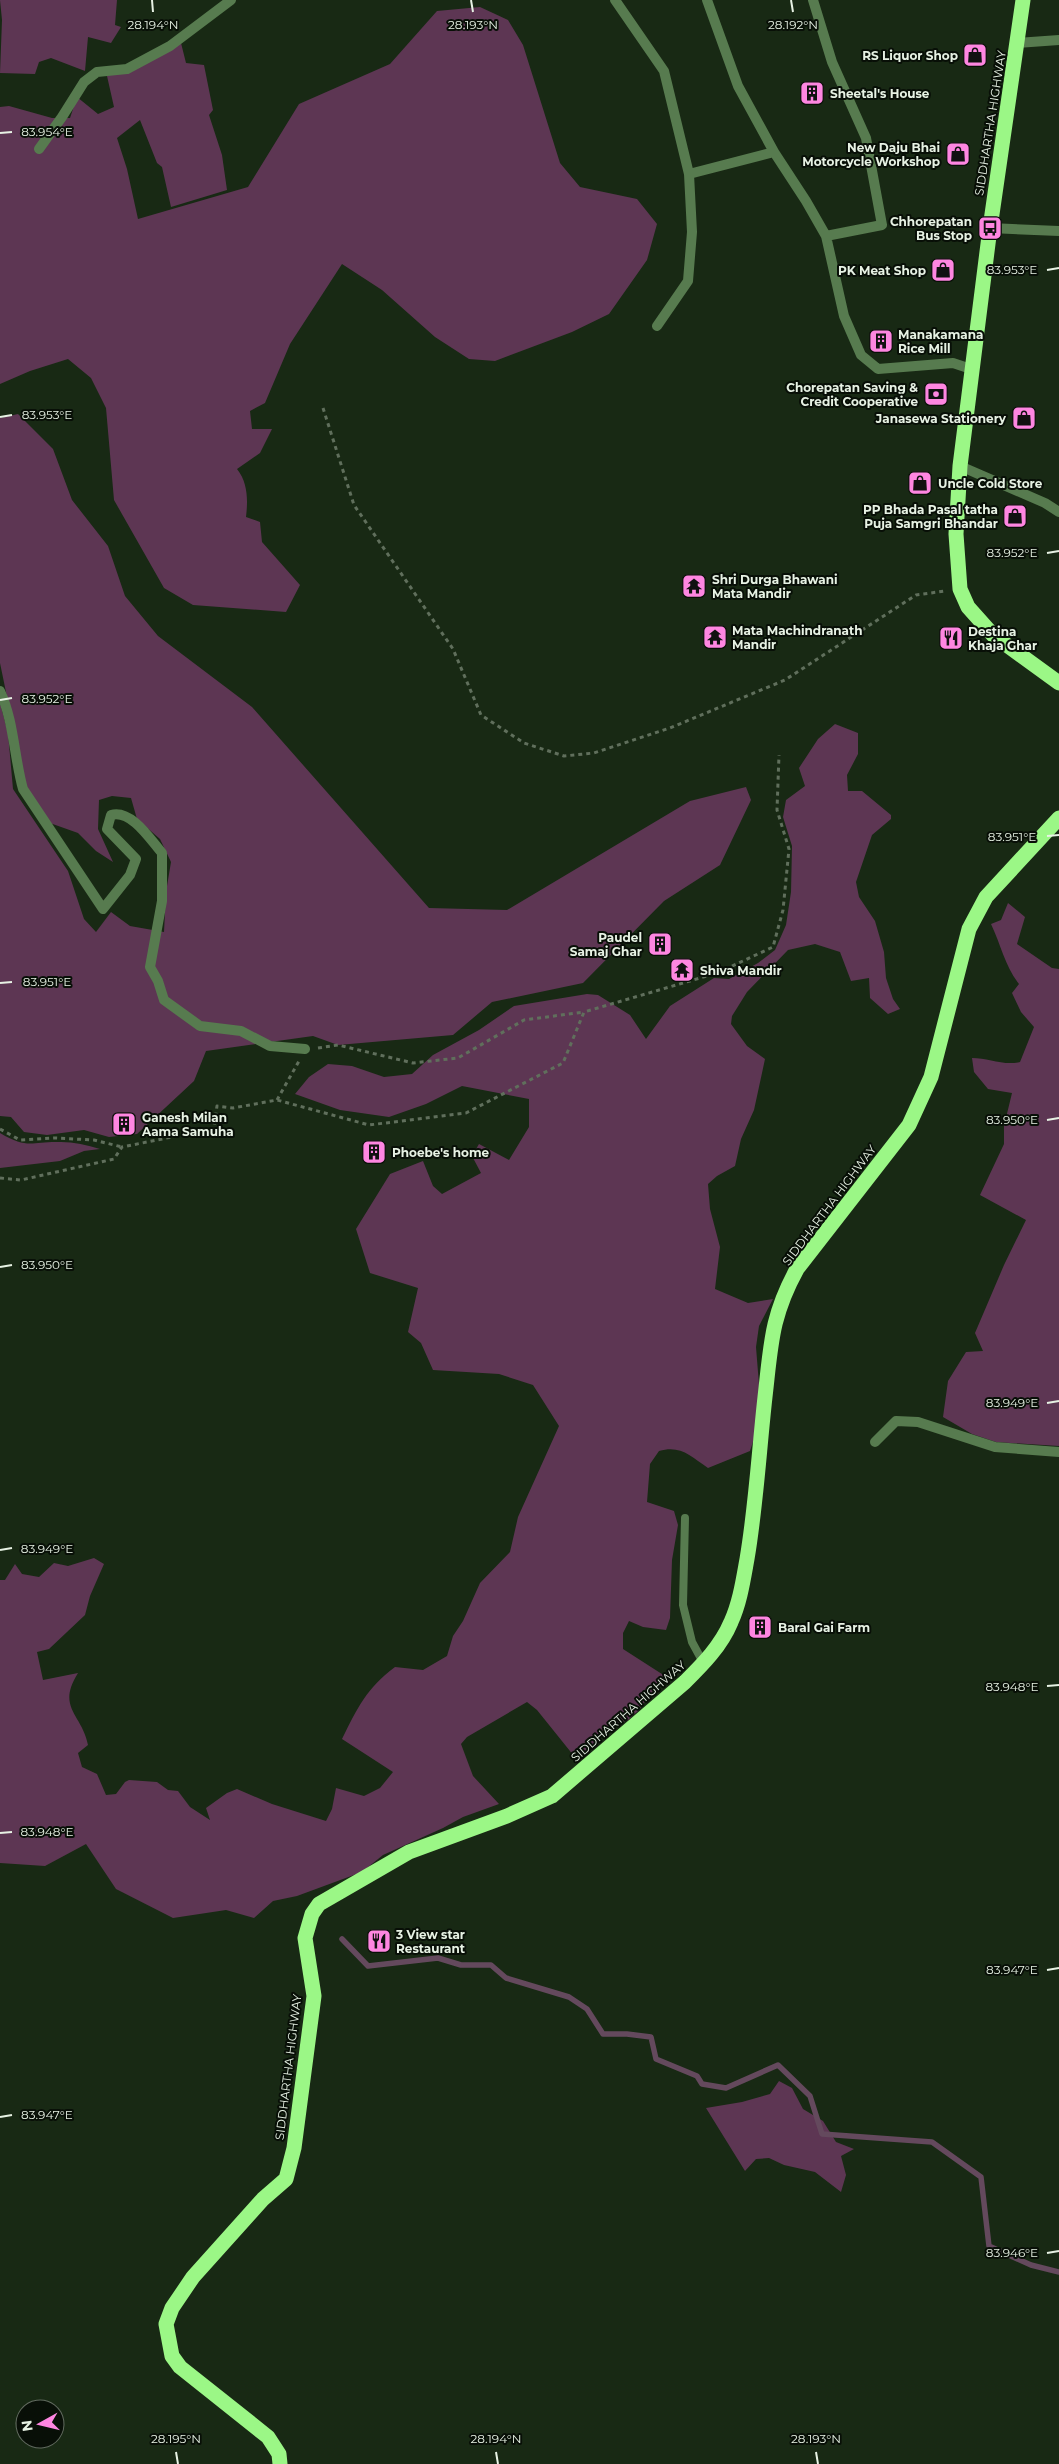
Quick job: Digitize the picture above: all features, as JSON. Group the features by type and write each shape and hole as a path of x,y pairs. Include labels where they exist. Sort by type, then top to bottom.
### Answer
{"highway":[{"name":"SIDDHARTHA HIGHWAY","path":"1023,0 990,228 974,370 960,466 956,534 960,590 968,607 993,635 1059,683"},
{"name":"SIDDHARTHA HIGHWAY","path":"280,2464 279,2454 268,2437 180,2367 172,2356 166,2324 172,2308 193,2277 264,2199 286,2179 294,2148 314,1996 305,1938 312,1914 320,1904 409,1852 515,1813 552,1796 632,1729 704,1664 718,1646 731,1623 739,1599 753,1525 770,1347 783,1295 797,1269 909,1125 931,1077 969,929 986,898 1059,818"}],"street":[{"path":"39,149 84,82 97,72 127,68 170,46 231,0"},
{"path":"615,0 664,71 689,174 692,232 688,281 657,326"},
{"path":"707,0 738,86 774,152 826,236 844,316 861,355 878,369 952,363 974,370"},
{"path":"813,0 832,62 866,138 882,225 826,236"},
{"path":"1017,44 1059,40"},
{"path":"689,174 774,152"},
{"path":"990,228 1059,231"},
{"path":"960,466 1045,502 1059,512"},
{"path":"0,691 14,740 17,768 23,789 103,909 130,875 136,860 107,829 111,815 118,813 128,816 162,853 162,901 150,967 158,981 164,1000 200,1026 241,1031 270,1046 306,1049"},
{"path":"875,1442 896,1420 918,1422 995,1446 1059,1452"}],"lane":[{"path":"684,1518 683,1605 692,1642 704,1664"}],"path":[{"path":"323,408 354,505 453,649 481,715 524,743 564,756 594,753 670,728 776,684 916,595 960,590"},
{"path":"277,1100 306,1049 338,1045 413,1063 458,1058 524,1020 584,1012 717,973 773,947 783,910 789,849 777,810 779,755"},
{"path":"0,1129 20,1140 55,1138 94,1140 122,1147 197,1132 213,1132 217,1106 234,1108 277,1100 369,1125 466,1112 563,1063 584,1012"},
{"path":"0,1178 21,1180 114,1159 122,1147"}],"shaded area":[{"path":"0,0 117,0 115,25 121,27 111,43 88,37 85,71 51,58 39,62 35,74 0,73 2,20"},
{"path":"480,7 508,20 523,45 560,163 580,187 637,199 657,224 647,260 609,314 572,332 495,361 469,359 435,337 382,290 342,264 290,344 265,403 250,411 252,429 272,429 260,453 237,469 241,474 246,492 246,517 260,522 262,542 300,585 286,612 193,605 164,588 114,500 106,408 91,378 68,359 30,371 0,384 0,107 9,106 52,118 70,118 77,97 98,114 114,107 107,76 181,43 186,63 204,65 213,110 209,115 222,155 227,190 171,207 162,167 157,163 140,120 117,138 127,169 138,219 248,187 299,104 390,64 437,11"},
{"path":"18,414 53,449 72,500 108,546 125,596 158,636 252,707 429,908 507,910 690,801 746,787 751,800 720,865 664,901 583,983 492,1002 453,1035 338,1045 313,1036 206,1051 194,1081 137,1134 109,1137 84,1130 47,1135 24,1132 11,1117 0,1116 0,703 8,733 13,789 68,871 84,919 96,932 111,912 130,926 164,932 166,892 171,862 160,839 137,819 131,798 112,796 99,800 98,829 113,862 96,851 78,833 47,822 26,789 0,663 0,418"},
{"path":"835,724 858,733 858,754 847,775 848,791 862,791 891,815 891,819 872,835 856,882 859,897 875,921 884,952 886,978 893,999 900,1009 888,1014 870,998 869,978 851,981 840,952 815,944 788,950 747,992 732,1016 731,1024 747,1046 765,1059 754,1110 741,1139 735,1166 717,1176 708,1184 710,1209 720,1247 715,1289 748,1303 773,1299 759,1326 756,1347 760,1397 757,1429 750,1451 708,1468 685,1453 673,1449 659,1451 650,1464 647,1502 674,1511 678,1525 672,1560 670,1618 666,1630 643,1627 629,1621 623,1633 623,1649 665,1676 638,1711 628,1720 608,1728 578,1761 537,1710 527,1702 467,1737 461,1744 473,1776 499,1804 463,1817 383,1855 362,1872 297,1896 273,1901 254,1918 226,1910 173,1918 116,1889 86,1844 45,1866 0,1863 0,1580 5,1580 15,1564 22,1574 39,1577 54,1563 68,1566 94,1558 104,1564 90,1596 85,1615 49,1649 37,1652 43,1680 78,1673 69,1695 70,1703 85,1734 88,1745 78,1753 82,1767 97,1774 106,1795 116,1794 125,1782 129,1780 157,1782 168,1790 178,1791 190,1807 210,1820 206,1808 227,1793 237,1789 272,1804 326,1821 332,1809 336,1788 364,1796 380,1788 393,1772 342,1739 364,1699 377,1683 395,1667 423,1670 447,1656 453,1636 463,1621 480,1583 510,1552 518,1517 559,1426 533,1385 499,1374 433,1370 421,1343 408,1332 418,1288 370,1273 356,1229 390,1174 423,1161 433,1186 442,1194 481,1173 472,1156 479,1144 509,1160 529,1127 529,1099 462,1086 426,1104 389,1117 340,1110 295,1094 309,1077 328,1064 352,1066 384,1077 412,1074 433,1055 479,1030 514,1006 587,994 598,995 630,1015 646,1039 670,1006 714,978 729,979 758,963 775,950 786,925 791,892 792,846 783,817 786,800 805,786 799,768 818,739"},
{"path":"1008,903 1025,917 1017,944 1052,968 1059,969 1059,1446 996,1442 972,1434 943,1417 948,1381 966,1352 983,1351 975,1333 1004,1265 1026,1220 980,1195 1004,1144 1004,1126 1012,1093 988,1089 974,1072 972,1058 1008,1063 1020,1062 1034,1027 1021,1012 1012,993 1019,984 1007,963 991,924 1001,920"},
{"path":"0,1133 30,1144 66,1142 100,1149 84,1151 60,1161 0,1168"},
{"path":"779,2081 792,2088 803,2109 823,2121 836,2142 854,2149 841,2156 846,2175 841,2192 815,2172 784,2165 769,2158 756,2159 745,2171 706,2108 742,2102 770,2094"}],"waterway":[{"path":"342,1939 368,1966 438,1958 461,1965 491,1965 506,1978 569,1997 587,2009 603,2034 651,2037 656,2059 697,2076 702,2084 726,2088 778,2065 810,2096 822,2134 932,2142 981,2177 989,2246 1031,2265 1059,2272"}],"place":[{"name":"RS Liquor Shop","path":"975,55"},
{"name":"Sheetal's House","path":"812,93"},
{"name":"New Daju Bhai Motorcycle Workshop","path":"958,154"},
{"name":"Chhorepatan Bus Stop","path":"990,228"},
{"name":"PK Meat Shop","path":"943,270"},
{"name":"Manakamana Rice Mill","path":"881,341"},
{"name":"Chorepatan Saving & Credit Cooperative","path":"936,394"},
{"name":"Janasewa Stationery","path":"1024,418"},
{"name":"Uncle Cold Store","path":"920,483"},
{"name":"PP Bhada Pasal tatha Puja Samgri Bhandar","path":"1015,516"},
{"name":"Shri Durga Bhawani Mata Mandir","path":"694,586"},
{"name":"Mata Machindranath Mandir","path":"715,637"},
{"name":"Destina Khaja Ghar","path":"951,638"},
{"name":"Paudel Samaj Ghar","path":"660,944"},
{"name":"Shiva Mandir","path":"682,970"},
{"name":"Ganesh Milan Aama Samuha","path":"124,1124"},
{"name":"Phoebe's home","path":"374,1152"},
{"name":"Baral Gai Farm","path":"760,1627"},
{"name":"3 View star Restaurant","path":"379,1941"}]}
